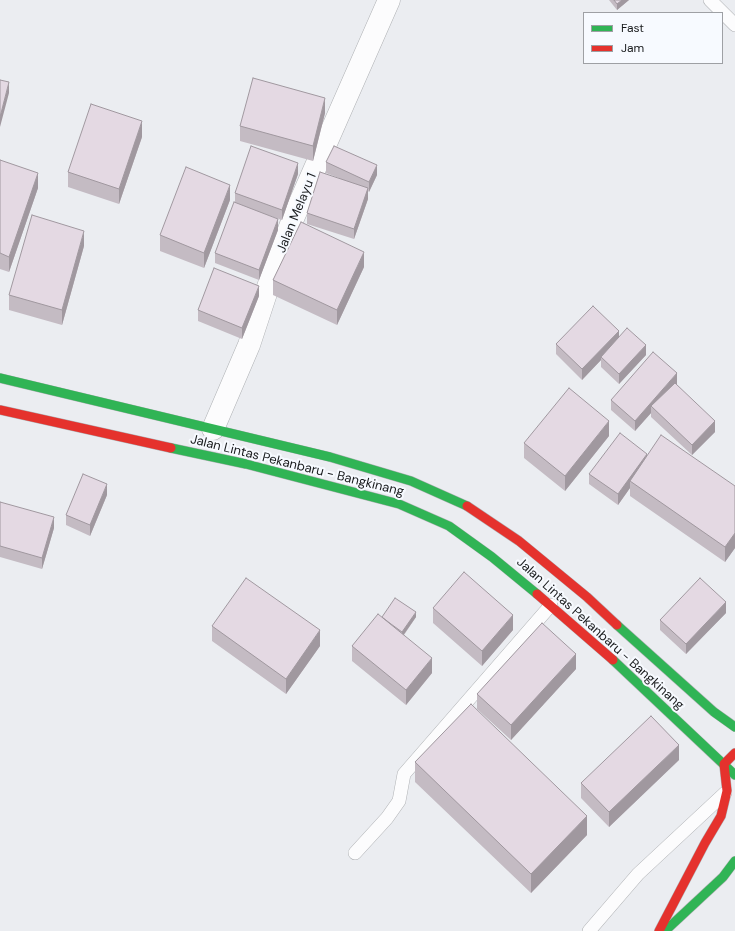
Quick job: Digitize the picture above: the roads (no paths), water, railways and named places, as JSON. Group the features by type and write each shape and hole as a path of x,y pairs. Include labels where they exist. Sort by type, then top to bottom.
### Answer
{"highway":[{"name":"Jalan Lintas Pekanbaru - Bangkinang","path":"0,378 330,457 378,470 411,480 465,504 519,541 587,597 647,653 714,712 735,727"},
{"name":"Jalan Lintas Pekanbaru - Bangkinang","path":"0,410 246,464 399,504 449,526 492,557 551,605 735,775"},
{"path":"659,931 704,843 721,816 727,791 724,764 735,753"},
{"path":"665,931 723,877 735,861"}],"street":[{"name":"Jalan Melayu 1","path":"213,429 249,345 270,281 294,216 390,0"}],"lane":[{"path":"710,0 722,12"},
{"path":"723,13 735,25"},
{"path":"355,853 387,818 399,801 404,774 551,605"},
{"path":"589,931 638,874 727,791"}]}
